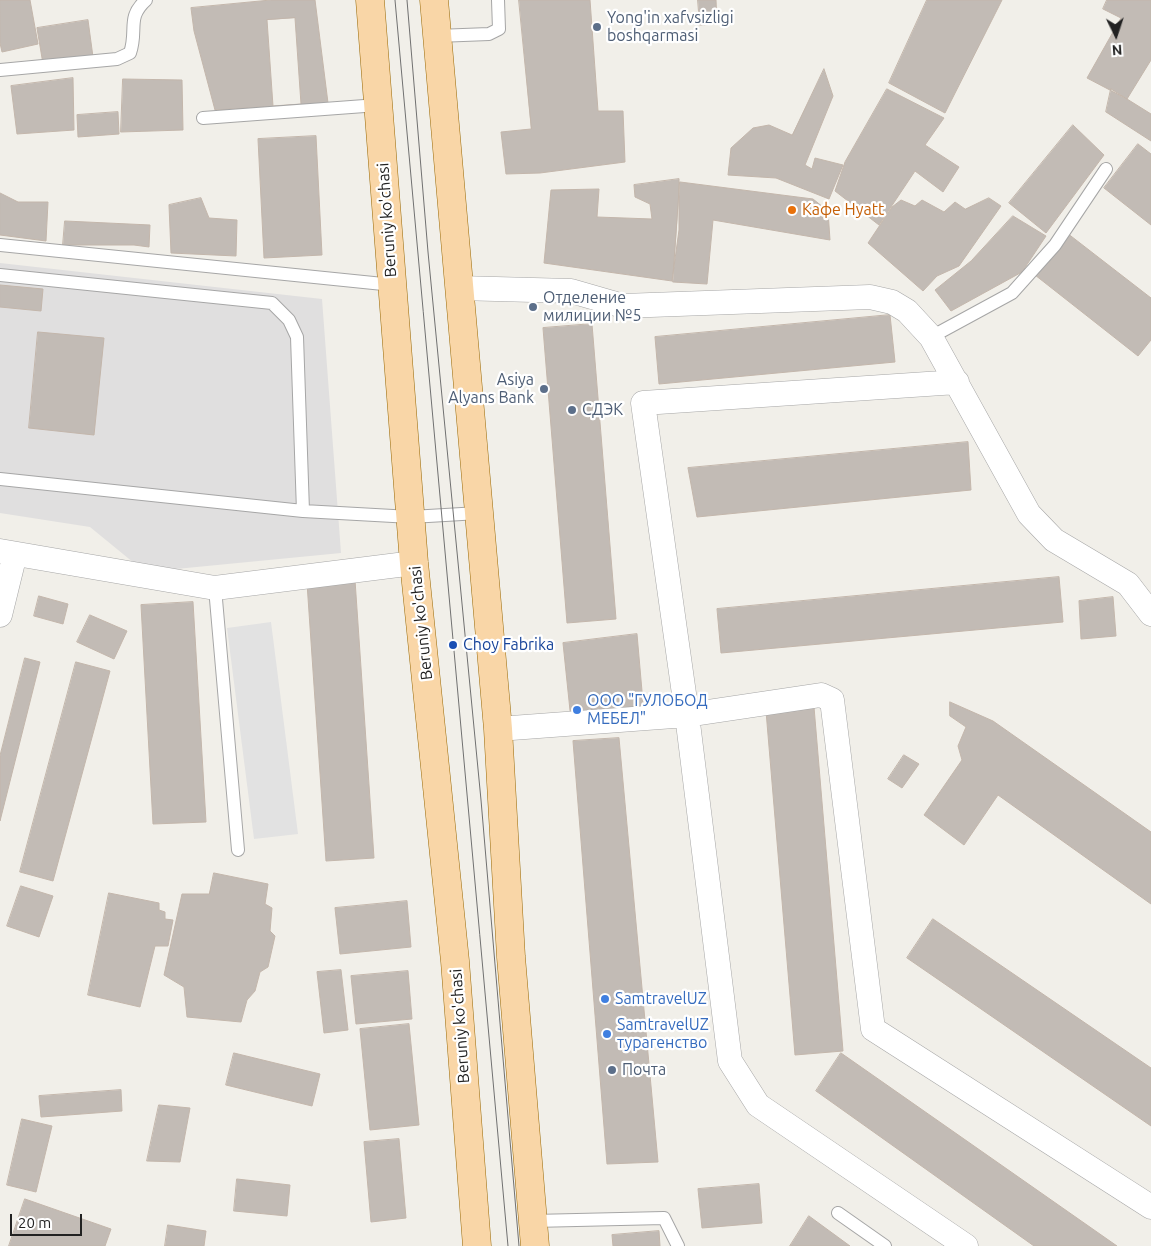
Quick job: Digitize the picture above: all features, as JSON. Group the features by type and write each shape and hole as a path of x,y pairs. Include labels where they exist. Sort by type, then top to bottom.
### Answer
{"main road":[{"name":"Beruniy ko'chasi","path":"370,0 414,563 455,961 476,1246"},
{"path":"434,0 498,729 512,957 534,1234"}],"street":[{"path":"458,288 571,291 623,306 870,297 892,302 907,311 931,338 1029,514 1054,540 1128,584 1151,614"},
{"path":"957,382 643,403 687,715 730,1062 758,1105 966,1246"},
{"path":"0,615 7,553 216,588 414,563"},
{"path":"498,729 687,715 820,695 832,700 873,1029 1151,1207"}],"lane":[{"path":"0,70 117,59 130,53 134,40 132,18 137,8 146,0"},
{"path":"437,36 489,34 499,29 498,0"},
{"path":"203,118 378,105"},
{"path":"931,338 1012,293 1055,245 1106,169"},
{"path":"0,245 392,284"},
{"path":"0,275 272,303 289,320 297,337 304,511"},
{"path":"0,479 304,511 411,517 478,513"},
{"path":"216,588 238,850"},
{"path":"838,1213 885,1246"},
{"path":"534,1234 664,1218 678,1246"}],"shaded area":[{"path":"0,263 322,299 341,553 145,572 90,527 0,513"},
{"path":"271,622 298,834 254,839 227,628"}],"building":[{"path":"0,0 30,0 38,44 2,52 0,43"},
{"path":"271,0 315,0 328,103 215,110 194,31 191,8"},
{"path":"519,0 590,0 598,111 623,111 625,162 540,173 506,174 501,132 531,129"},
{"path":"698,0 716,0 717,24 700,25"},
{"path":"927,0 1002,0 945,113 889,83"},
{"path":"1107,0 1151,0 1151,60 1127,99 1087,78 1121,18 1103,9"},
{"path":"295,18 301,104 273,106 267,20"},
{"path":"88,20 93,57 43,64 37,28"},
{"path":"824,69 833,96 805,165 812,169 815,158 843,165 829,199 776,178 728,175 731,148 753,128 769,125 792,135"},
{"path":"73,78 74,130 17,134 11,86"},
{"path":"123,79 182,80 183,130 121,132"},
{"path":"887,89 944,118 925,145 959,167 943,192 915,171 879,225 835,191 845,162"},
{"path":"1111,89 1151,114 1151,141 1106,112"},
{"path":"118,112 119,134 78,137 77,115"},
{"path":"1073,125 1104,155 1046,233 1009,203"},
{"path":"316,136 322,255 264,258 258,139"},
{"path":"1138,144 1151,154 1151,225 1104,188"},
{"path":"679,179 679,230 672,281 544,263 551,190 599,189 597,217 652,219 650,204 635,197 634,185"},
{"path":"680,182 813,199 828,211 830,240 713,220 707,284 673,282"},
{"path":"0,193 18,202 48,202 46,241 0,235"},
{"path":"201,198 209,218 237,220 236,256 171,253 169,205"},
{"path":"989,198 1001,206 959,266 937,276 923,291 868,243 892,207 901,200 915,206 922,200 944,212 955,202 965,209"},
{"path":"1013,216 1046,236 1022,272 951,311 935,290 971,261"},
{"path":"65,221 150,225 149,247 134,245 63,245"},
{"path":"1067,233 1151,298 1151,340 1138,356 1035,275"},
{"path":"0,285 43,289 41,311 0,307"},
{"path":"890,315 895,362 659,384 655,337"},
{"path":"592,324 616,619 567,623 543,328"},
{"path":"38,332 104,338 94,435 29,428"},
{"path":"968,442 971,490 697,517 688,468"},
{"path":"1059,577 1063,622 721,653 717,609"},
{"path":"355,580 374,858 326,861 307,583"},
{"path":"39,596 68,604 63,624 34,616"},
{"path":"1113,597 1116,636 1081,639 1079,601"},
{"path":"193,602 206,822 153,824 141,605"},
{"path":"90,615 127,631 114,659 77,642"},
{"path":"637,634 644,714 571,720 563,643"},
{"path":"25,658 40,662 0,821 0,756"},
{"path":"76,662 110,671 53,881 20,872"},
{"path":"950,702 993,721 1151,832 1151,904 998,795 964,845 924,815 962,760 958,746 966,727 950,716"},
{"path":"814,707 843,1051 795,1055 766,711"},
{"path":"619,738 658,1162 607,1164 573,741"},
{"path":"904,755 919,764 902,788 888,779"},
{"path":"214,873 268,884 265,904 272,908 270,931 275,936 268,967 260,972 255,991 247,1000 241,1022 187,1017 184,987 164,975 182,894 209,894"},
{"path":"21,886 53,896 39,937 7,926"},
{"path":"109,893 159,903 159,910 165,912 165,919 173,920 168,946 155,946 140,1007 88,995"},
{"path":"407,901 411,947 340,954 335,908"},
{"path":"933,919 1151,1068 1151,1126 907,958"},
{"path":"341,970 348,1030 324,1033 317,972"},
{"path":"408,971 412,1019 356,1024 351,976"},
{"path":"409,1024 419,1125 370,1130 360,1029"},
{"path":"234,1053 320,1074 312,1106 226,1085"},
{"path":"841,1053 1117,1246 1034,1246 816,1091"},
{"path":"121,1090 122,1111 41,1117 39,1096"},
{"path":"159,1105 190,1108 180,1162 147,1161"},
{"path":"22,1119 52,1126 36,1192 7,1185"},
{"path":"399,1139 406,1218 371,1222 364,1142"},
{"path":"237,1179 290,1185 287,1216 234,1211"},
{"path":"759,1184 762,1223 702,1228 698,1189"},
{"path":"25,1199 111,1229 105,1246 9,1246"},
{"path":"809,1216 850,1246 790,1246"},
{"path":"168,1225 206,1231 204,1246 165,1246"},
{"path":"659,1231 660,1246 613,1246 612,1235"}],"tram line":[{"path":"395,0 508,1246"},
{"path":"407,0 428,252 481,800 519,1246"}],"place":[{"name":"Yong'in xafvsizligi boshqarmasi","path":"597,27"},
{"name":"Кафе Hyatt","path":"792,210"},
{"name":"Отделение милиции №5","path":"533,307"},
{"name":"Asiya Alyans Bank","path":"544,389"},
{"name":"СДЭК","path":"572,410"},
{"name":"Choy Fabrika","path":"453,645"},
{"name":"ООО \"ГУЛОБОД МЕБЕЛ\"","path":"577,710"},
{"name":"SamtravelUZ","path":"605,999"},
{"name":"SamtravelUZ турагенство","path":"607,1034"},
{"name":"Почта","path":"612,1070"}]}
